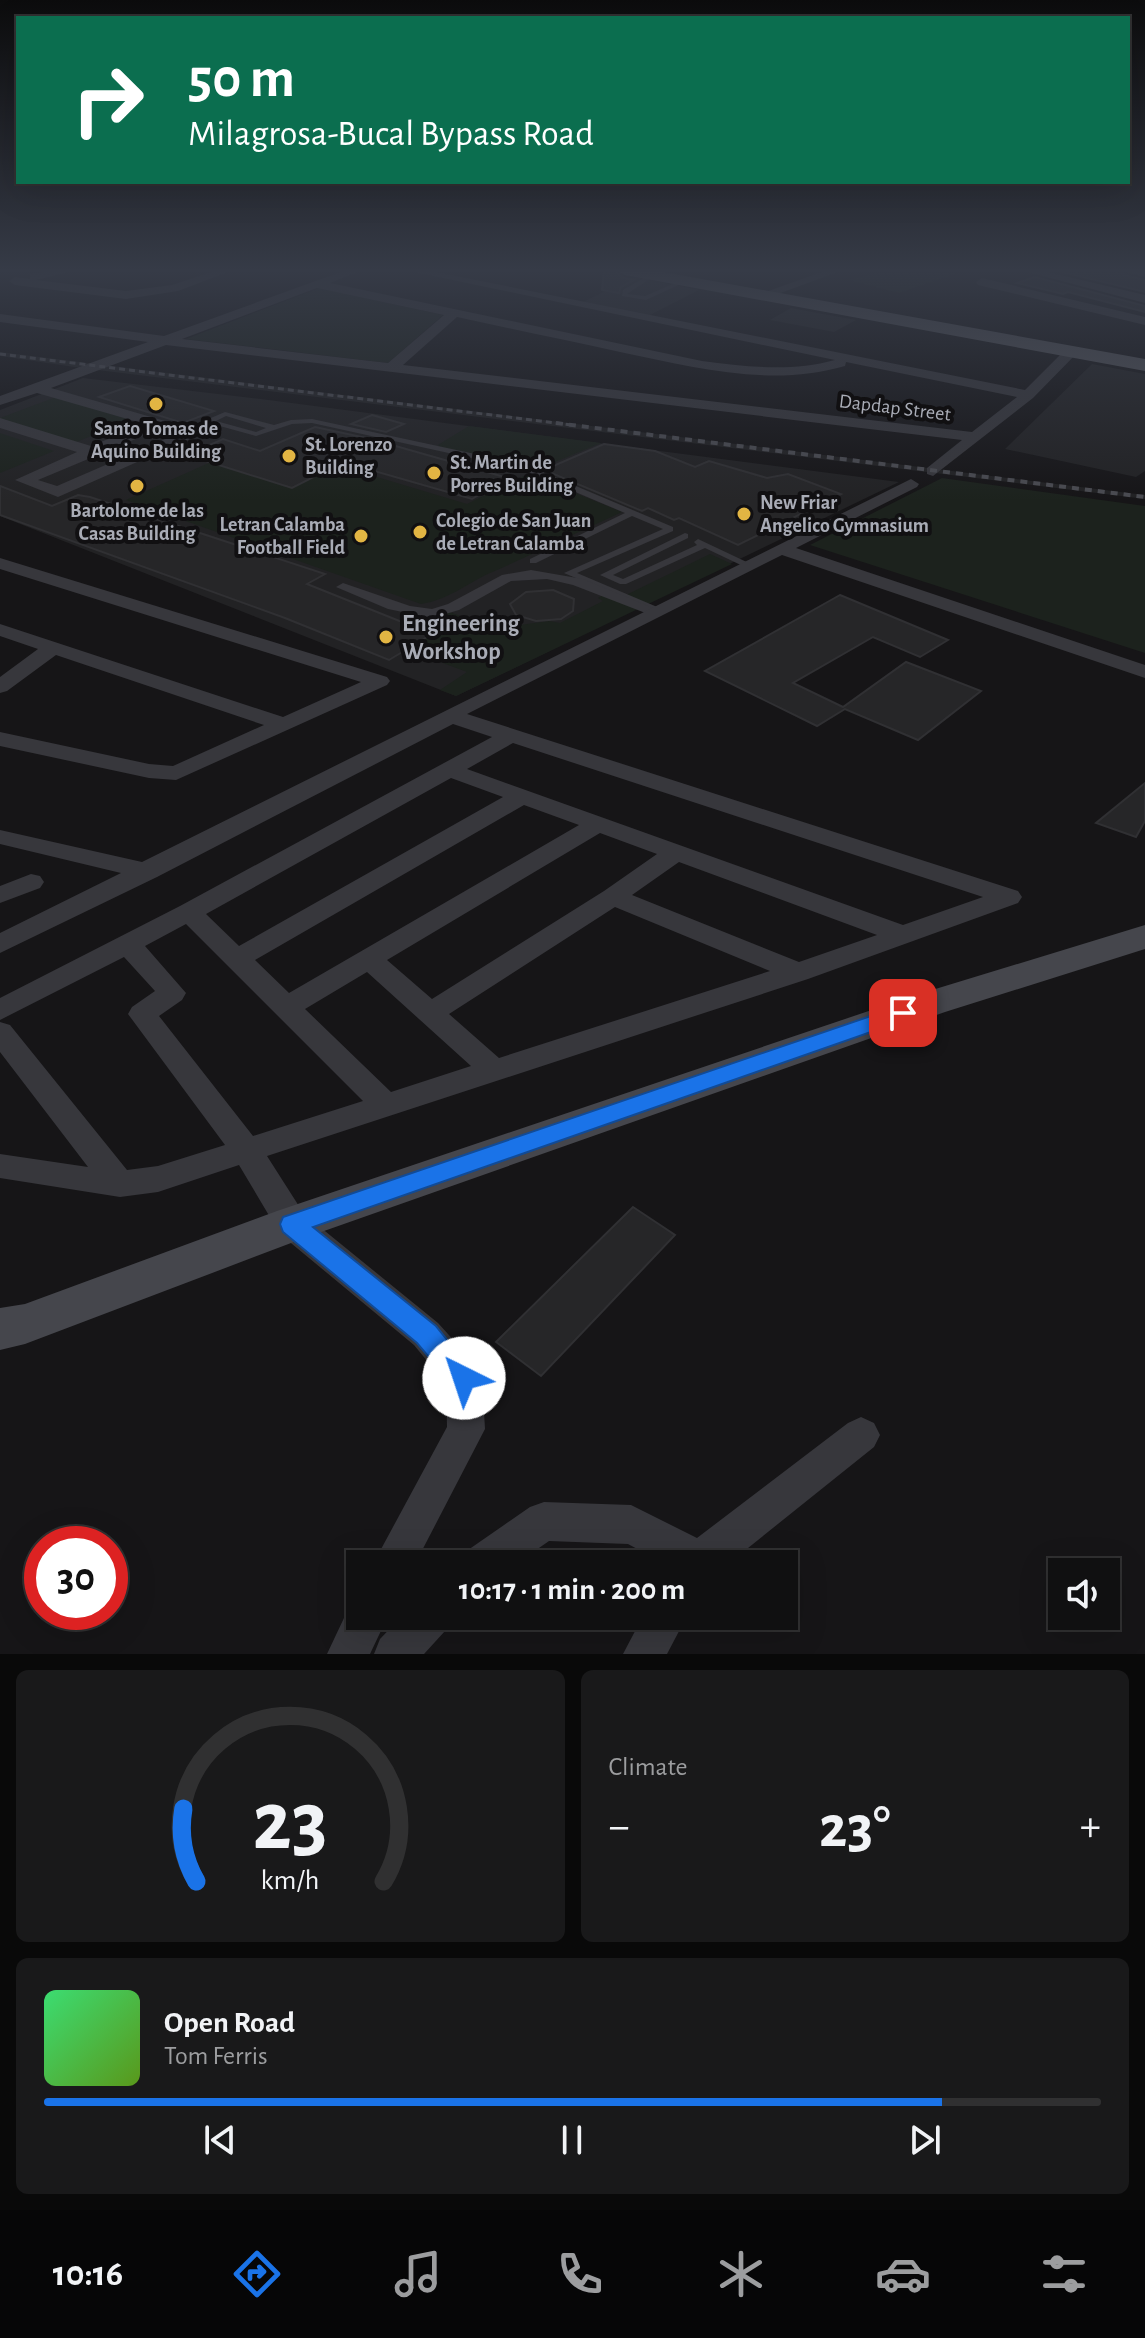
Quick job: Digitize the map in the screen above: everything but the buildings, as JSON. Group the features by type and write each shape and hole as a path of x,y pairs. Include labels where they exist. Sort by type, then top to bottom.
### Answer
{"main road":[{"path":"1051,347 1145,365"},
{"path":"0,1329 25,1324 292,1224 932,1003 1145,937"}],"street":[{"path":"0,401 97,368 145,347"},
{"name":"Dapdap Street","path":"225,347 975,437"},
{"path":"393,366 415,347"},
{"path":"622,347 733,369 804,370 850,360"},
{"path":"787,347 1028,395"},
{"path":"933,471 1028,395 1072,351"},
{"path":"37,388 161,423 191,433 58,492 23,480 161,423"},
{"path":"0,423 119,465"},
{"path":"0,431 88,455"},
{"path":"457,711 911,484"},
{"path":"784,550 1145,672"},
{"path":"0,563 380,681 176,773 149,771 0,739"},
{"path":"343,587 422,613 441,612 496,581 532,573 564,577 655,610"},
{"path":"0,630 283,724"},
{"path":"0,687 53,648"},
{"path":"0,944 451,716 1009,897 798,972 158,1179 120,1184 0,1166"},
{"path":"0,1010 189,912 510,736"},
{"path":"450,770 904,935"},
{"path":"238,958 521,797"},
{"path":"289,1006 598,824"},
{"path":"0,837 148,871"},
{"path":"430,1013 613,897 676,852"},
{"path":"0,895 31,882"},
{"path":"613,897 798,972"},
{"path":"189,912 289,1006 385,1104"},
{"path":"128,944 172,993 142,1014 247,1151 292,1224 426,1334 464,1378 466,1429 401,1550"},
{"path":"370,960 494,1070"},
{"path":"0,1032 120,1184"},
{"path":"714,1550 861,1435"},
{"path":"502,1550 544,1521 631,1525 677,1550"},
{"path":"348,1654 360,1630"},
{"path":"395,1654 417,1630"},
{"path":"644,1654 658,1630"}],"lane":[{"path":"184,431 209,421 256,434 291,422 312,421 523,467 748,565"},
{"path":"533,561 631,513"},
{"path":"655,610 569,573 670,529"},
{"path":"685,536 605,575 623,582 705,545"}],"shaded area":[{"path":"255,347 406,347 388,363"},
{"path":"0,352 1145,495 1145,499 81,368 0,356"},
{"path":"1092,364 1145,374 1145,471 1136,477 1005,449"},
{"name":"Colegio de San Juan de Letran Calamba","path":"83,378 899,482 456,696 0,516 0,410"},
{"path":"56,397 131,420 74,443 0,418"},
{"path":"469,426 601,443 543,467 444,450 438,445"},
{"path":"0,433 54,451 0,473"},
{"path":"211,462 292,488 337,465 467,504 528,474 622,512 448,595 421,604 126,500"},
{"path":"942,478 1145,506 1145,653 810,545"},
{"path":"710,554 732,564 644,606 622,597"},
{"path":"605,594 640,608 456,696 440,690 467,672 408,650 433,634 418,628 447,611 506,633 520,625 549,621 560,623 603,601 598,598"}],"railway":[{"path":"0,354 565,424"},
{"path":"556,423 565,424"},
{"path":"565,424 572,425"},
{"path":"565,424 1145,497"}],"place":[{"name":"Santo Tomas de Aquino Building","path":"156,404"},
{"name":"St. Lorenzo Building","path":"289,456"},
{"name":"St. Martin de Porres Building","path":"434,473"},
{"name":"Bartolome de las Casas Building","path":"137,486"},
{"name":"New Friar Angelico Gymnasium","path":"744,514"},
{"name":"Colegio de San Juan de Letran Calamba","path":"420,532"},
{"name":"Letran Calamba Football Field","path":"361,536"},
{"name":"Engineering Workshop","path":"386,637"}],"route":[{"path":"464,1378 426,1334 292,1224 903,1013"}]}
